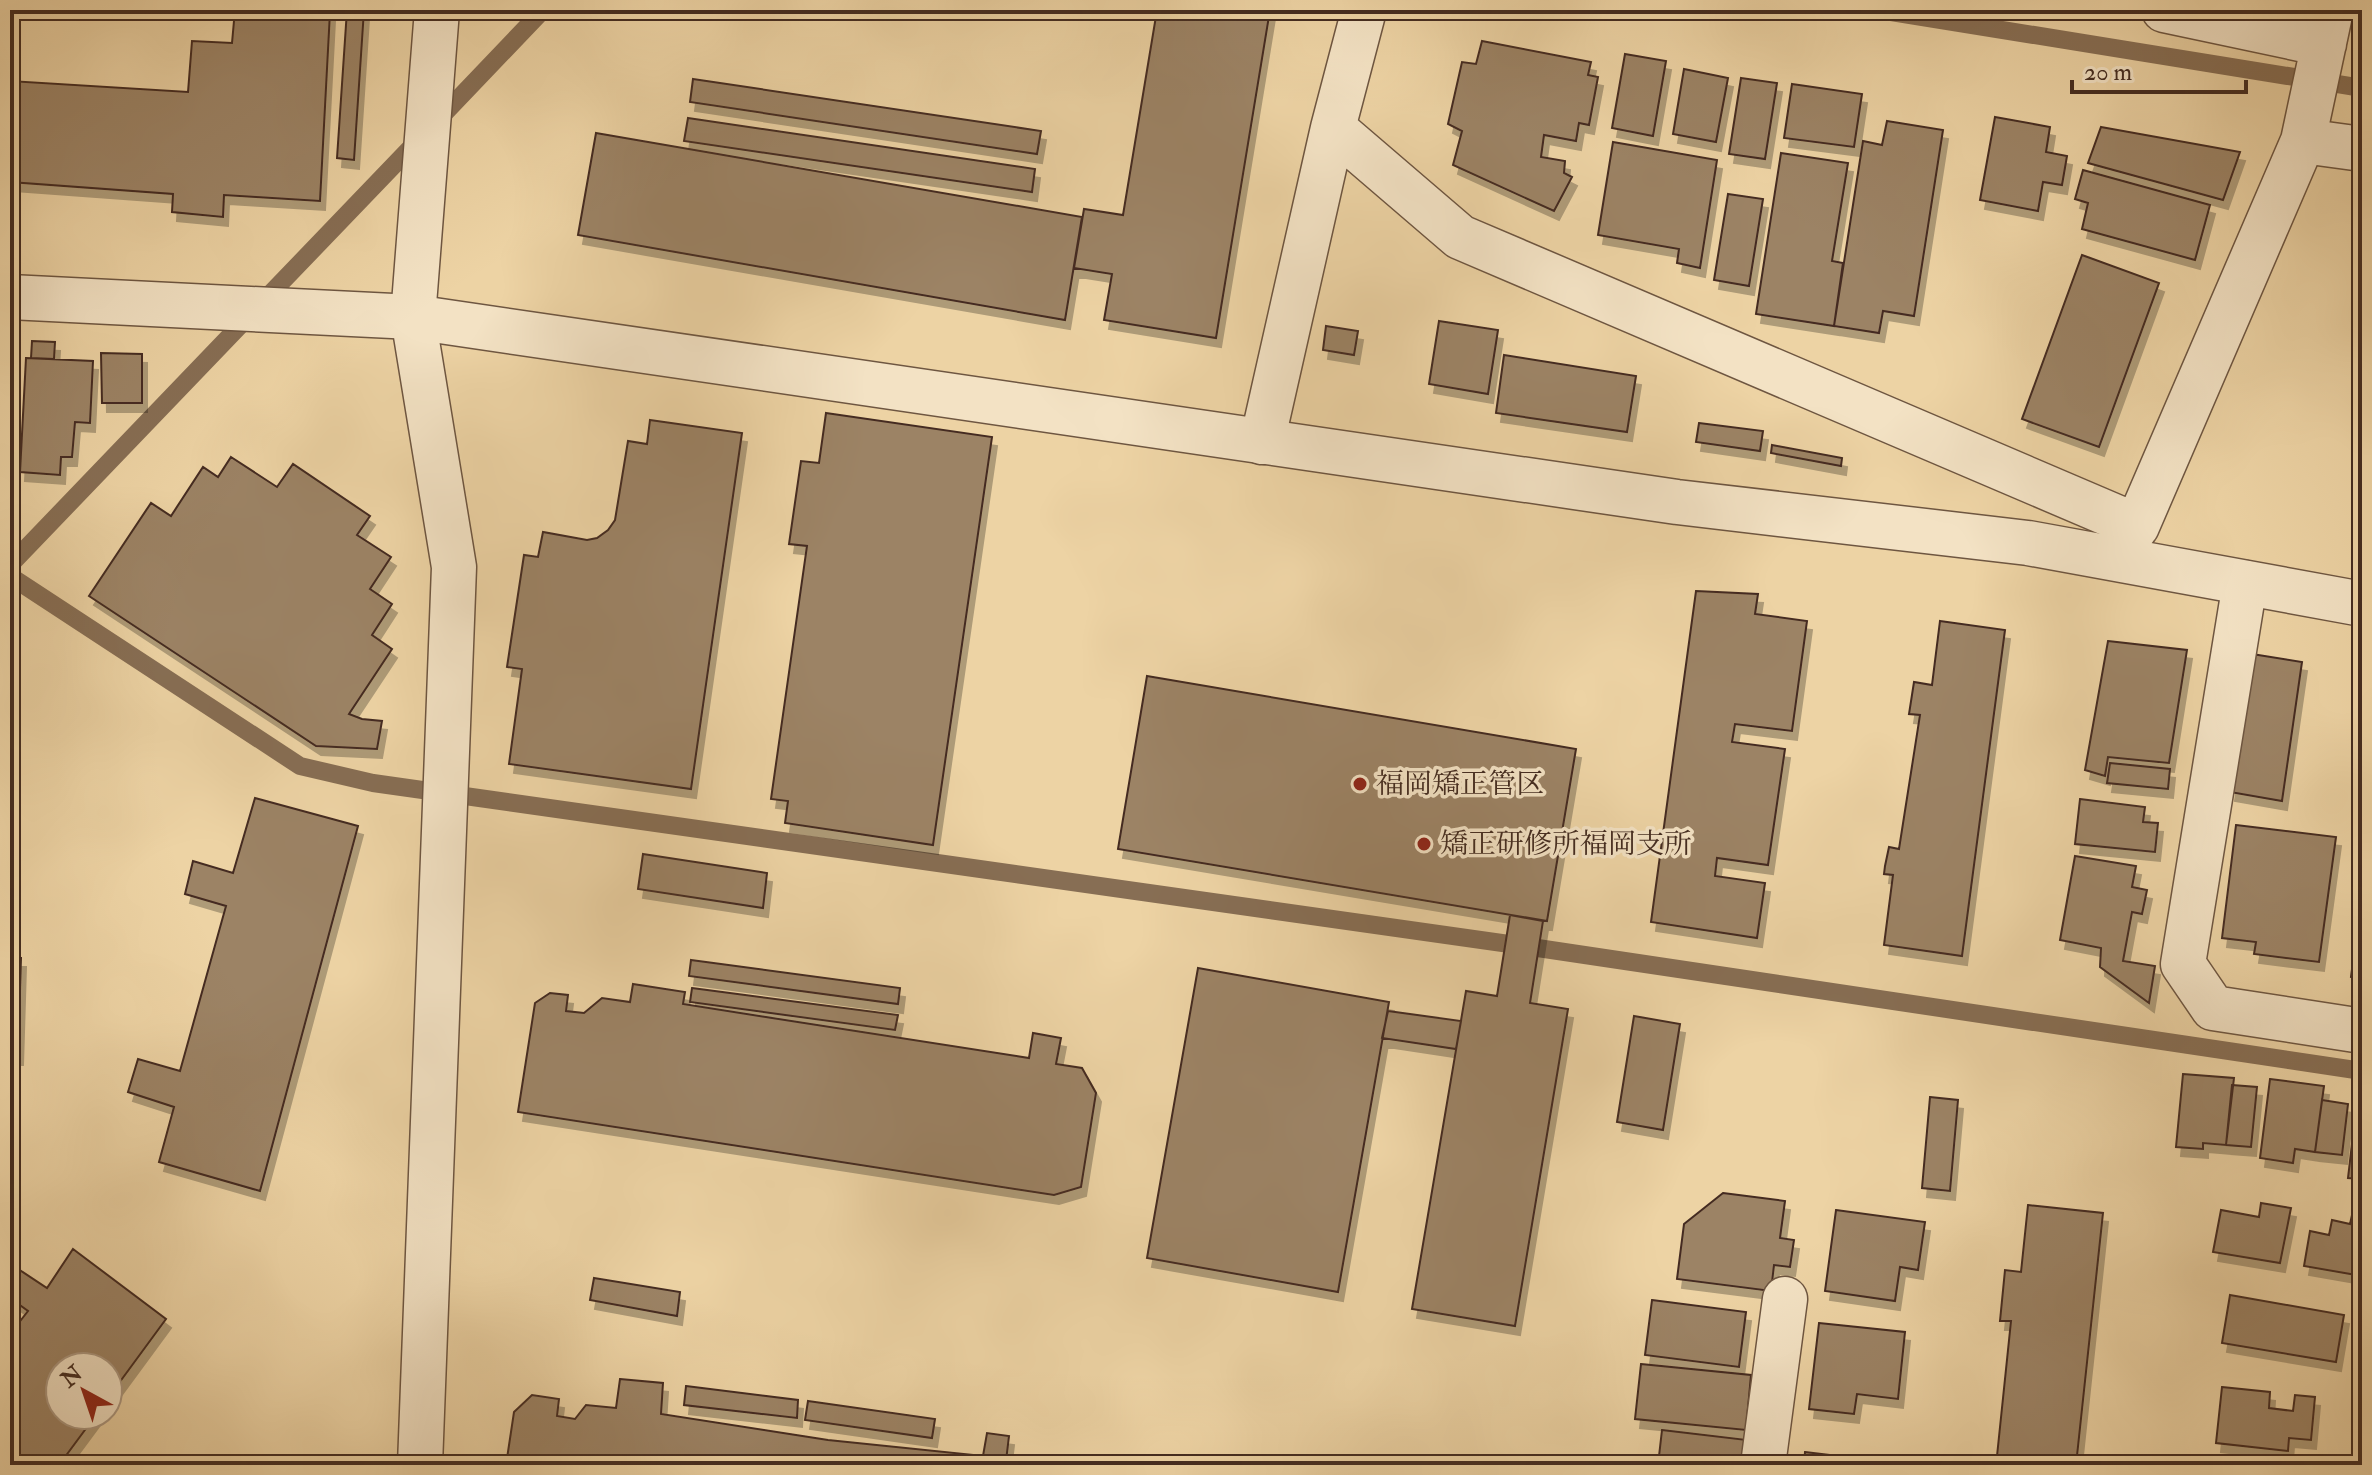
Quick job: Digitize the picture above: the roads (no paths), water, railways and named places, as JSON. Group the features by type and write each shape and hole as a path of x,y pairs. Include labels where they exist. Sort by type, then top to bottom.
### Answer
{"street":[{"path":"420,1465 454,567 413,317 437,10"},
{"path":"1262,442 1333,128 1364,10"},
{"path":"2124,543 2303,141 2328,27 2164,10"},
{"path":"1333,128 1460,237 2124,543 2245,583 2362,604"},
{"path":"2303,141 2362,149"},
{"path":"10,297 413,317 1677,502 2028,543 2124,543"},
{"path":"2245,583 2183,964 2213,1008 2362,1031"},
{"path":"1763,1465 1785,1299"}],"waterway":[{"path":"437,121 543,10"},
{"path":"1879,10 2362,88"},
{"path":"10,565 419,139"},
{"path":"10,576 300,766 373,783 1531,947 2362,1071"}],"place":[{"name":"福岡矯正管区","path":"1360,784"},
{"name":"矯正研修所福岡支所","path":"1424,844"}]}
